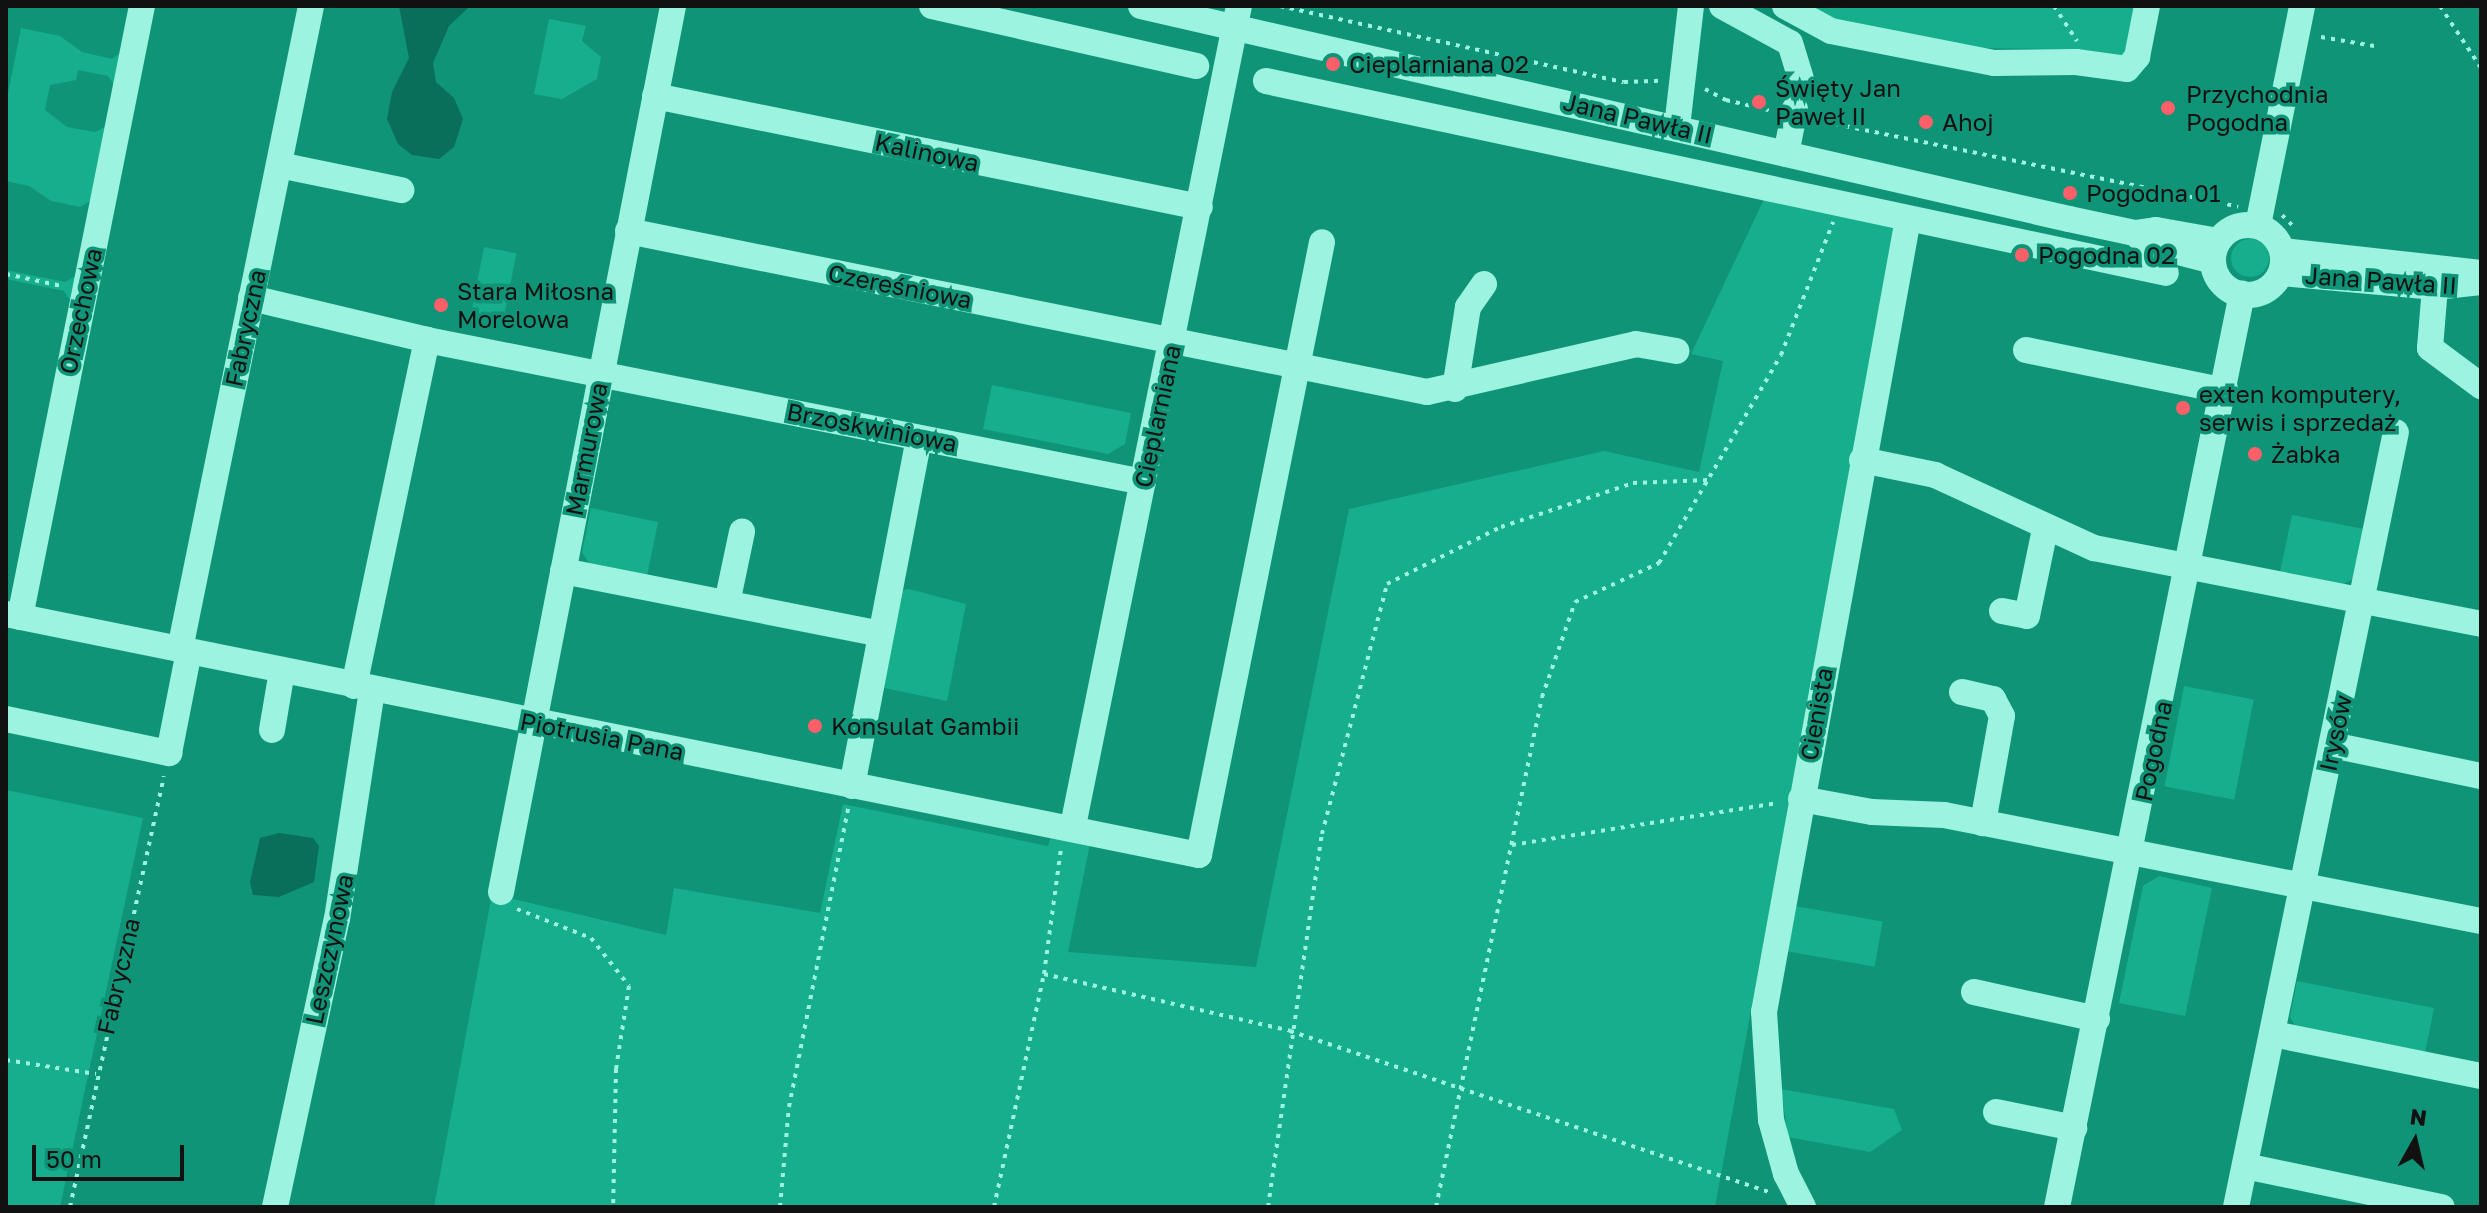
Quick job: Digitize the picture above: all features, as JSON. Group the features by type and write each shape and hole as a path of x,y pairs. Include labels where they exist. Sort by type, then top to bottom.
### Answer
{"street":[{"name":"Orzechowa","path":"13,615 142,6"},
{"name":"Fabryczna","path":"169,753 185,650 251,298 311,6"},
{"name":"Marmurowa","path":"501,892 673,6"},
{"path":"932,6 958,9 1196,66"},
{"name":"Jana Pawła II","path":"1141,6 1237,16 1466,77 2135,233 2151,245 2216,251"},
{"path":"1677,127 1691,6"},
{"path":"1722,6 1790,43 1801,78"},
{"path":"1785,6 1814,25 1858,37 1994,63 2127,69 2132,64 2147,6"},
{"path":"2258,225 2302,6"},
{"name":"Cieplarniana","path":"1069,826 1143,482 1237,16"},
{"path":"1456,122 1466,77"},
{"path":"1266,81 2166,273"},
{"name":"Kalinowa","path":"655,96 1200,207"},
{"path":"1786,154 1795,109"},
{"path":"279,165 401,190"},
{"name":"Cienista","path":"1803,1207 1786,1174 1771,1120 1763,1047 1801,799 1908,219"},
{"path":"2258,225 2274,235 2282,262 2269,288 2242,294 2219,279 2216,251 2236,226 2258,225"},
{"name":"Czereśniowa","path":"628,231 1427,392 1455,389 1636,344 1676,351"},
{"path":"1298,368 1322,242"},
{"name":"Jana Pawła II","path":"2282,262 2481,273"},
{"name":"Jana Pawła II","path":"2282,262 2435,287 2481,282"},
{"path":"1455,389 1468,307 1484,284"},
{"path":"2435,287 2430,348 2481,386"},
{"name":"Pogodna","path":"2057,1207 2191,567 2242,294"},
{"name":"Brzoskwiniowa","path":"251,298 427,340 1143,482"},
{"name":"Leszczynowa","path":"275,1207 337,919 363,688 427,340"},
{"path":"2026,350 2226,391"},
{"name":"Piotrusia Pana","path":"13,615 852,786 1069,826 1199,855 1298,368"},
{"name":"Irysów","path":"2236,1207 2396,432"},
{"path":"852,786 919,438"},
{"path":"1862,460 1935,475 2045,529 2094,548 2481,624"},
{"path":"2002,611 2027,616 2045,529"},
{"path":"727,603 742,532"},
{"path":"563,571 880,634"},
{"path":"272,730 282,671"},
{"path":"1962,692 1993,699 2002,716 1983,823"},
{"path":"6,719 169,753"},
{"path":"2332,745 2481,776"},
{"path":"1801,799 1983,823 2481,921"},
{"path":"1974,992 2097,1019"},
{"path":"2273,1034 2481,1076"},
{"path":"1996,1112 2074,1128"},
{"path":"2245,1166 2442,1207"}],"path":[{"path":"2054,6 2097,66"},
{"path":"2440,6 2481,68"},
{"path":"2321,37 2374,46"},
{"path":"1436,1207 1465,1086 1484,958 1512,845 1542,697 1575,602 1659,563 1781,355 1840,204"},
{"path":"6,274 84,290"},
{"path":"1268,1207 1290,1031 1322,834 1387,584 1501,527 1619,488 1708,480"},
{"name":"Fabryczna","path":"70,1207 96,1074 169,753"},
{"path":"780,1207 789,1107 852,786"},
{"path":"1512,845 1801,799"},
{"path":"994,1207 1044,974 1069,826"},
{"path":"501,892 517,909 591,938 629,986 616,1069 613,1207"},
{"path":"1044,974 1290,1031 1465,1086 1768,1193"},
{"path":"6,1060 96,1074"}],"green space":[{"path":"1804,6 2138,6 2123,58 2060,49 1967,48 1835,21"},
{"path":"549,19 586,26 582,41 601,57 597,79 562,99 534,94"},
{"path":"21,28 60,36 82,52 112,59 123,51 115,86 108,76 78,70 76,80 50,85 45,110 67,127 95,132 107,126 92,200 80,207 51,201 29,186 6,181 6,103"},
{"path":"1765,197 1895,225 1715,1207 434,1207 492,894 666,935 674,888 820,913 843,804 1048,846 1052,831 1090,844 1068,952 1256,967 1349,509 1604,451 1699,472 1723,361 1691,354"},
{"path":"2250,239 2263,245 2269,258 2263,271 2250,277 2237,271 2231,258 2237,245"},
{"path":"484,247 516,253 502,326 470,320"},
{"path":"6,270 65,282 77,275 71,302 64,291 6,279"},
{"path":"992,385 1131,413 1125,444 1108,454 983,429"},
{"path":"591,508 658,522 647,576 589,563 582,552"},
{"path":"2292,515 2364,529 2354,579 2343,584 2280,572"},
{"path":"909,589 966,604 947,701 884,688 899,591"},
{"path":"2184,686 2254,700 2234,800 2165,786"},
{"path":"6,790 143,818 60,1207 6,1207"},
{"path":"2159,876 2212,888 2185,1016 2119,1003 2143,886"},
{"path":"1795,906 1883,921 1875,967 1787,951"},
{"path":"2297,981 2434,1008 2425,1053 2296,1027 2290,1017"},
{"path":"1781,1089 1894,1109 1902,1130 1870,1152 1788,1137"}],"water":[{"path":"399,6 470,6 449,26 433,63 436,82 454,98 463,119 454,147 439,159 412,155 398,144 387,119 392,92 409,58"},
{"path":"279,833 313,838 319,846 314,882 279,897 253,895 250,882 260,838"}],"place":[{"name":"Cieplarniana 02","path":"1333,64"},
{"name":"Święty Jan Paweł II","path":"1759,102"},
{"name":"Przychodnia Pogodna","path":"2168,108"},
{"name":"Ahoj","path":"1926,122"},
{"name":"Pogodna 01","path":"2070,193"},
{"name":"Pogodna 02","path":"2022,255"},
{"name":"Stara Miłosna Morelowa","path":"441,305"},
{"name":"exten komputery, serwis i sprzedaż","path":"2183,408"},
{"name":"Żabka","path":"2255,454"},
{"name":"Konsulat Gambii","path":"815,726"}]}
